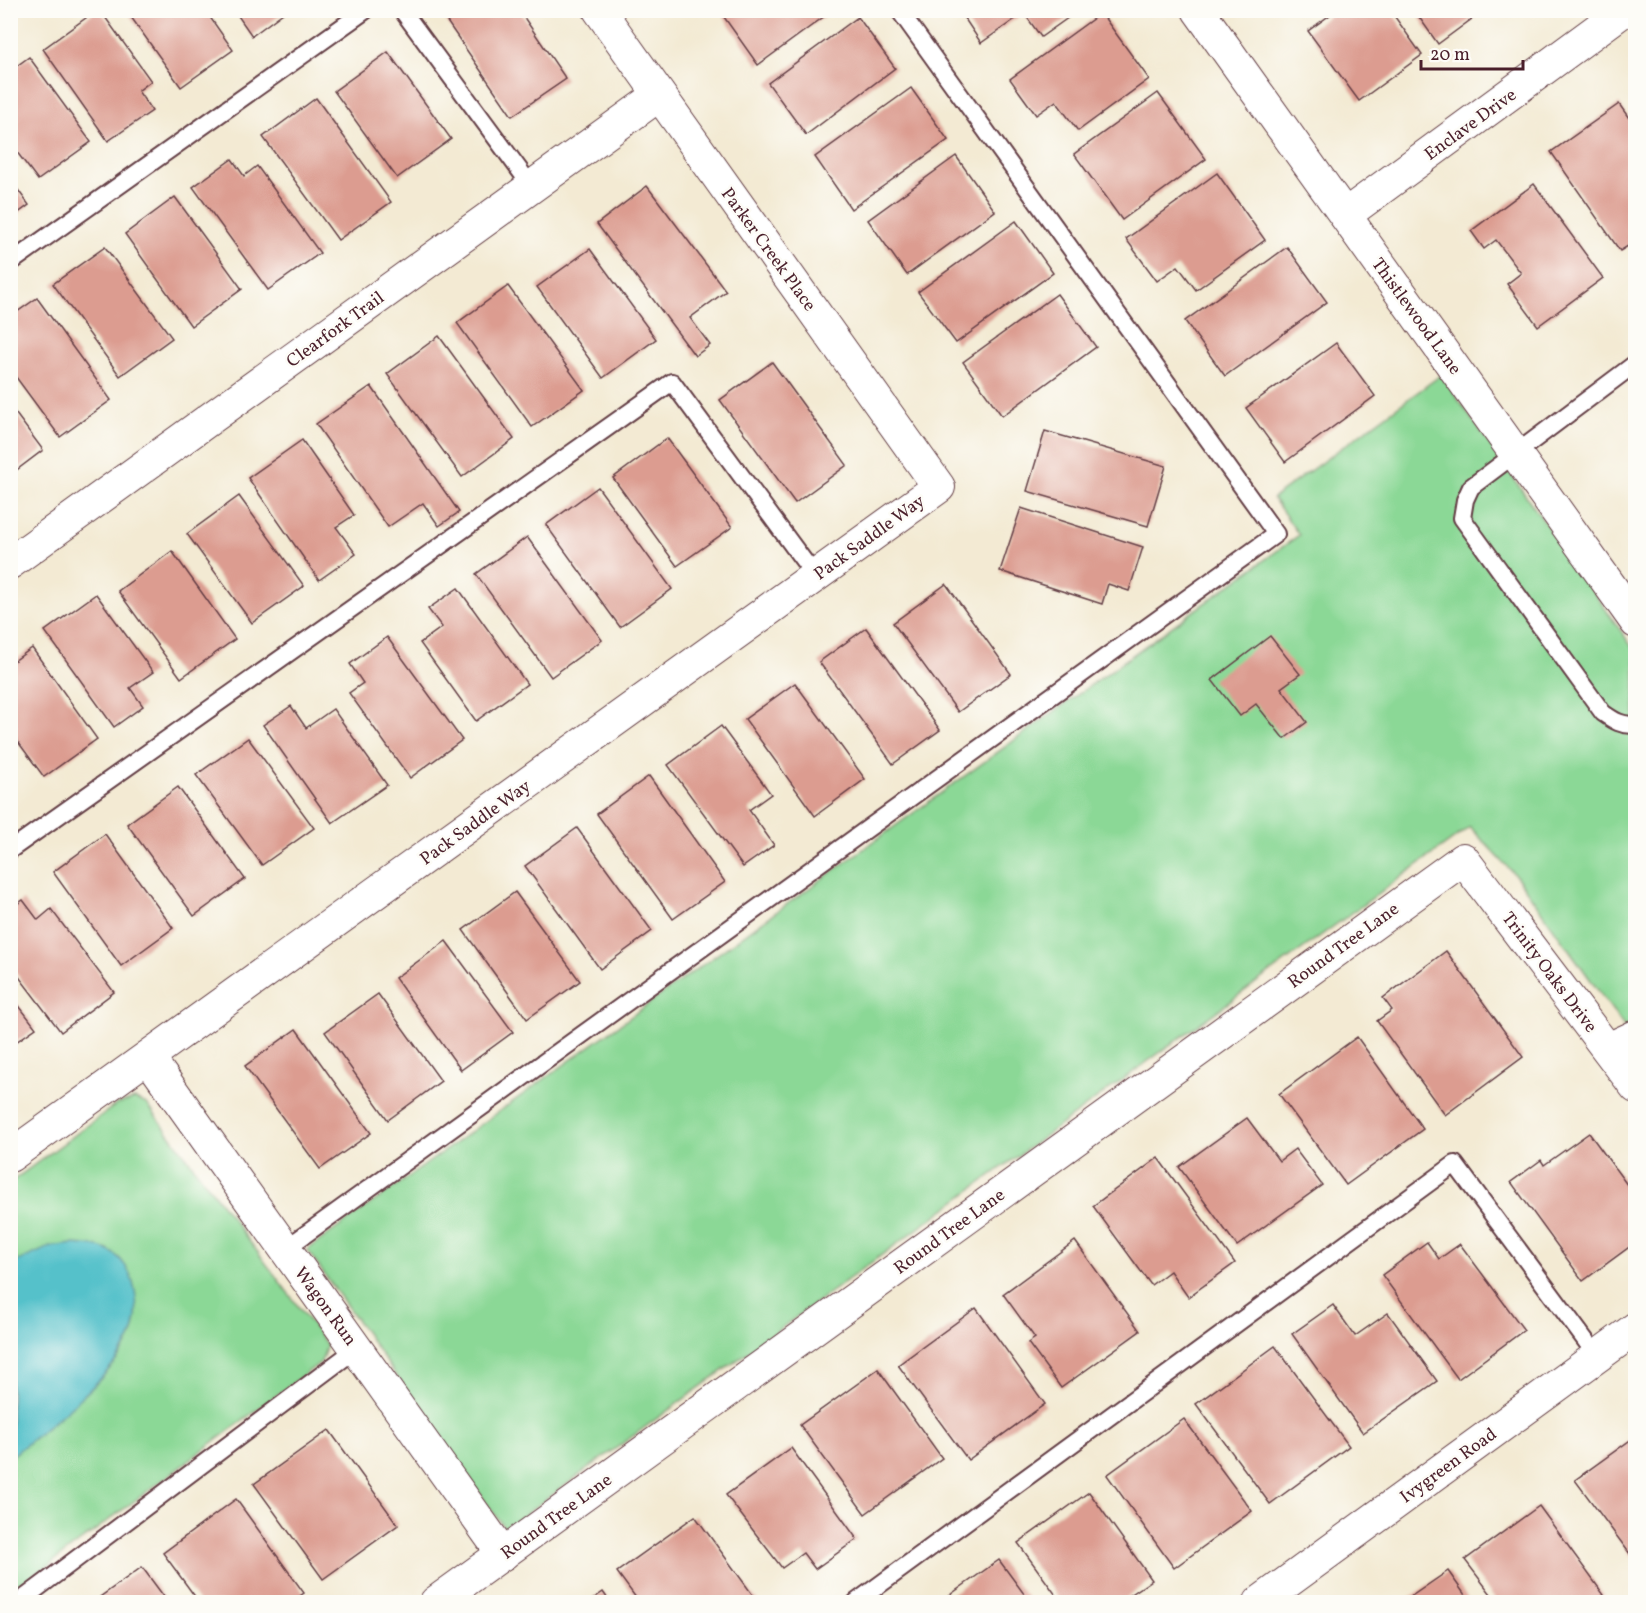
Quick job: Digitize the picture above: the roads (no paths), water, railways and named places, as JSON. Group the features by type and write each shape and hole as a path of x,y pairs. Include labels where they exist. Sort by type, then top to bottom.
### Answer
{"street":[{"name":"Parker Creek Place","path":"599,10 939,487"},
{"name":"Enclave Drive","path":"1345,215 1624,10"},
{"name":"Thistlewood Lane","path":"1203,12 1635,622"},
{"name":"Clearfork Trail","path":"10,563 659,95"},
{"name":"Pack Saddle Way","path":"10,1156 939,487"},
{"name":"Trinity Oaks Drive","path":"1463,859 1622,1042 1635,1087"},
{"name":"Round Tree Lane","path":"436,1602 1463,859"},
{"name":"Wagon Run","path":"148,1057 503,1554"},
{"name":"Ivygreen Road","path":"1260,1602 1635,1328"}],"lane":[{"path":"10,263 366,10"},
{"path":"402,10 532,187"},
{"path":"285,1249 1276,534 899,10"},
{"path":"1635,363 1471,487 1465,500 1462,518 1603,713 1628,726 1635,724"},
{"path":"10,850 672,382 815,576"},
{"path":"856,1602 1455,1164 1597,1356"},
{"path":"19,1602 356,1348"}],"water":[{"path":"73,1244 99,1247 120,1258 130,1274 136,1294 134,1328 127,1345 99,1380 62,1415 11,1457 11,1264 50,1247"}]}
